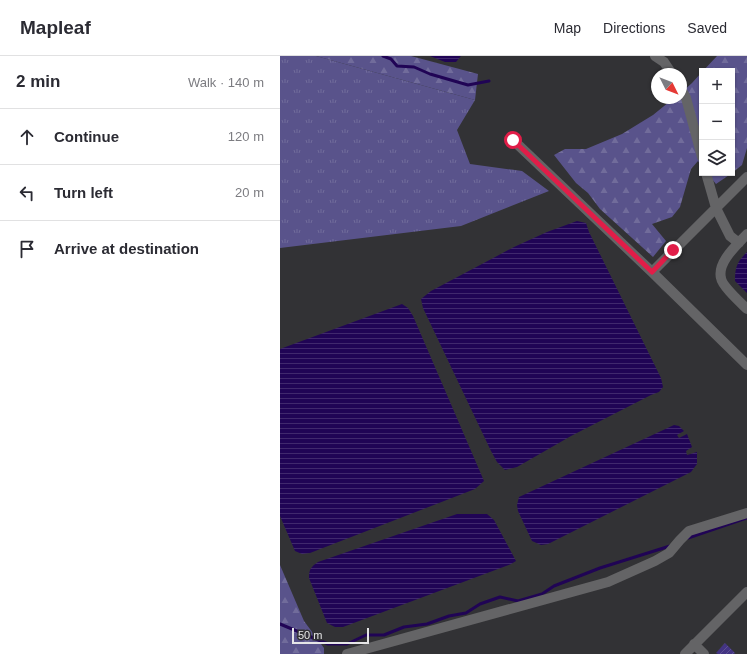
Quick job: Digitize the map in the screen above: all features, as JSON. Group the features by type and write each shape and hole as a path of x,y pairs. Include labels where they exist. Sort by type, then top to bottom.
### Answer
{"street":[{"path":"655,56 664,62 668,68"},
{"path":"687,102 699,146"},
{"path":"513,140 747,365"},
{"path":"707,176 716,208 730,236 738,243"},
{"path":"652,272 747,177"},
{"path":"747,234 730,252 720,267 720,279 747,309"},
{"path":"347,654 608,582 655,561 669,553 689,531 747,514"},
{"path":"685,654 747,592"},
{"path":"694,644 704,654"}],"green space":[{"path":"280,56 316,56 475,100 457,130 470,164 522,171 549,191 461,226 280,248"},
{"path":"316,56 411,56 478,74 475,100"},
{"path":"717,56 747,56 747,148 742,165 735,171 735,68 706,68"},
{"path":"699,75 699,162 698,161 691,169 680,207 672,217 652,224 666,241 653,257 600,209 588,193 576,183 554,155 565,149 586,149 622,134 653,115 667,104 687,104 687,88"},
{"path":"709,176 728,176 716,184"},
{"path":"280,565 304,621 324,648 324,654 280,654"}],"shaded area":[{"path":"430,56 461,56 456,62 445,62"},
{"path":"577,221 586,223 589,232 661,378 663,387 659,392 571,436 517,467 505,470 497,462 491,451 423,308 421,299 431,291 514,247 547,232"},
{"path":"747,252 747,293 735,281 735,272 737,265"},
{"path":"402,304 408,308 413,316 484,481 475,489 310,553 302,554 295,551 280,516 280,349"},
{"path":"674,425 679,426 684,431 677,435 679,438 687,434 692,447 686,451 687,455 697,452 697,464 691,472 548,544 541,545 532,541 518,511 517,505 519,497"},
{"path":"457,514 487,514 494,520 516,561 343,627 335,627 327,623 309,578 309,572 314,565 318,562"}],"building":[{"path":"725,643 735,653 734,654 716,653"}],"waterway":[{"path":"383,56 391,59 397,66 414,67 430,74 468,85 489,81"},
{"path":"688,538 747,518"},
{"path":"280,624 328,644 347,644 366,635 384,635 404,627 427,624 449,616 466,613 480,604 500,597 518,601 542,594 554,586 600,568 670,546"}],"route":[{"path":"513,140 652,272 673,250"}]}
